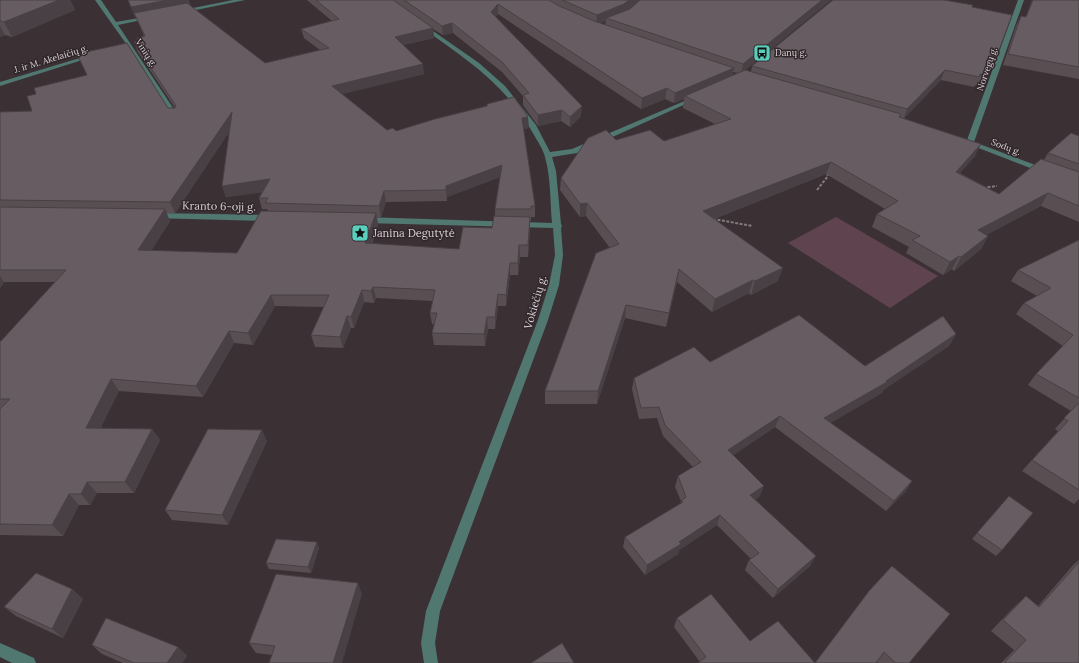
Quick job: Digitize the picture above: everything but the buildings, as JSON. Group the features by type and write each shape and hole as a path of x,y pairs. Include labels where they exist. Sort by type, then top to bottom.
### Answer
{"street":[{"name":"Vinių g.","path":"98,0 130,45 176,117"},
{"path":"174,12 242,0"},
{"name":"Norvegų g.","path":"970,143 1020,0"},
{"path":"114,24 159,15"},
{"name":"Vokiečių g.","path":"412,18 477,64 503,87 532,126 548,155 552,171 558,226 559,255 554,285 521,382 433,611 428,643 430,663"},
{"path":"123,47 130,45"},
{"name":"J. ir M. Akelaičių g.","path":"0,84 101,53"},
{"path":"548,155 574,151 702,96"},
{"name":"Sodų g.","path":"963,141 1050,173"},
{"name":"Kranto 6-oji g.","path":"147,216 279,218"},
{"path":"357,220 558,226"},
{"path":"0,650 29,663"}],"path":[{"path":"817,190 828,176 826,168"},
{"path":"982,188 997,186 991,190"},
{"path":"708,218 754,226"}],"shaded area":[{"path":"836,217 938,276 890,308 788,243"}],"place":[{"name":"Danų g.","path":"762,53"},
{"name":"Janina Degutytė","path":"360,233"}]}
